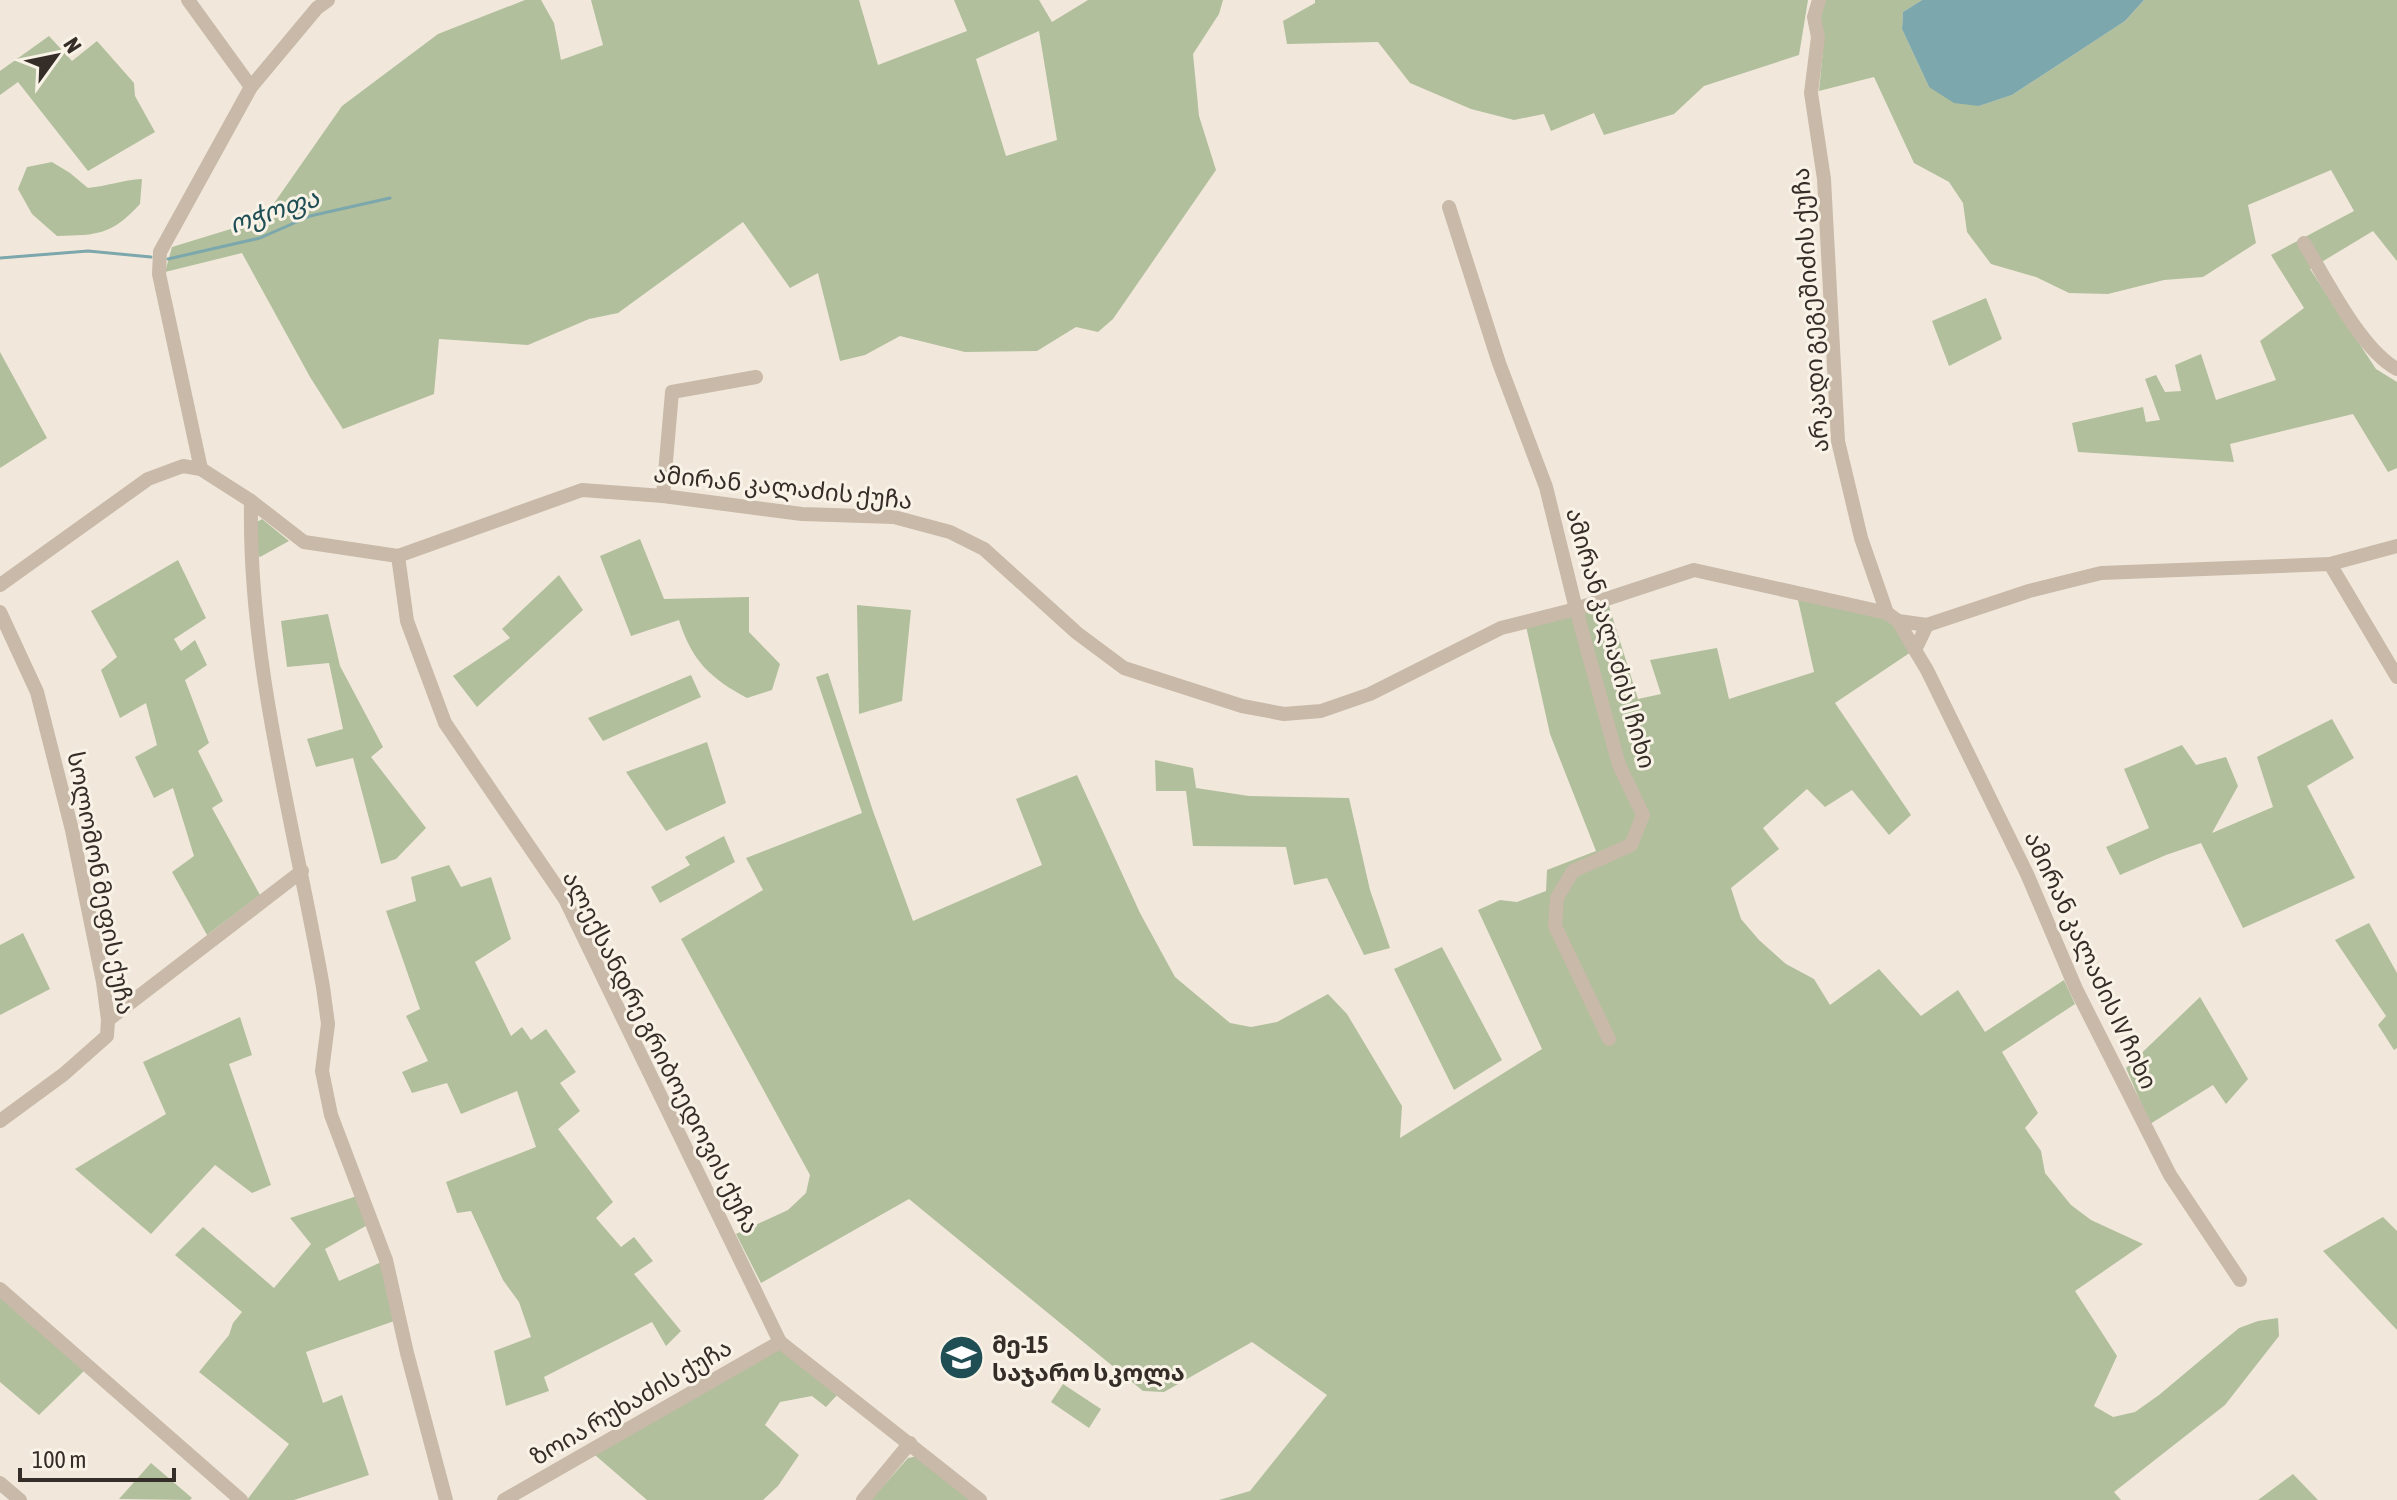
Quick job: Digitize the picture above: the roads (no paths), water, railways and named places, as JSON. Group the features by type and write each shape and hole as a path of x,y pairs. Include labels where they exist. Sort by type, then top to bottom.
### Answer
{"street":[{"path":"188,0 251,87"},
{"path":"0,585 148,479 183,466 201,469 159,274 160,252 251,87 317,8 328,0"},
{"name":"არკადი გეგეშიძის ქუჩა","path":"1819,0 1814,17 1818,37 1811,93 1824,179 1838,441 1861,538 1893,617"},
{"name":"ამირან კალაძის I ჩიხი","path":"1449,207 1499,363 1546,487 1619,765 1643,815 1631,845 1573,871 1557,898 1555,926 1609,1039"},
{"path":"2304,243 2357,328 2382,361 2397,369"},
{"path":"663,496 672,392 756,377"},
{"name":"ამირან კალაძის ქუჩა","path":"201,469 251,501 304,542 398,556 582,490 663,496 802,514 894,517 950,532 984,549 1077,633 1124,668 1242,706 1284,714 1321,711 1370,694 1501,628 1576,609 1694,570 1927,625 2029,591 2101,573 2330,564 2397,546"},
{"path":"251,501 250,551 266,690 328,1024 322,1071 331,1115 386,1260 446,1500"},
{"name":"ალექსანდრე გრიბოედოვის ქუჩა","path":"398,556 407,621 445,723 565,899 780,1342 980,1500"},
{"path":"2330,564 2397,677"},
{"name":"სოლომონ მეფის ქუჩა","path":"0,612 37,692 72,830 108,1020 107,1036 88,1055 0,1121"},
{"name":"ამირან კალაძის IV ჩიხი","path":"1893,617 1927,670 2027,874 2076,989 2170,1175 2240,1280"},
{"path":"1915,650 1927,625"},
{"path":"108,1020 302,871"},
{"path":"0,1289 241,1500"},
{"name":"ზოია რუხაძის ქუჩა","path":"504,1500 780,1342"},
{"path":"863,1500 910,1443"},
{"path":"0,1483 20,1500"}],"water":[{"path":"1922,0 2144,0 2125,21 2012,95 1979,106 1954,103 1929,87 1902,29 1903,12"}],"waterway":[{"name":"ოჭოფა","path":"168,259 260,238 310,216 390,198"},
{"name":"ოჭოფა","path":"0,258 88,251 151,257"}],"place":[{"name":"მე-15 საჯარო სკოლა","path":"961,1358"}]}
